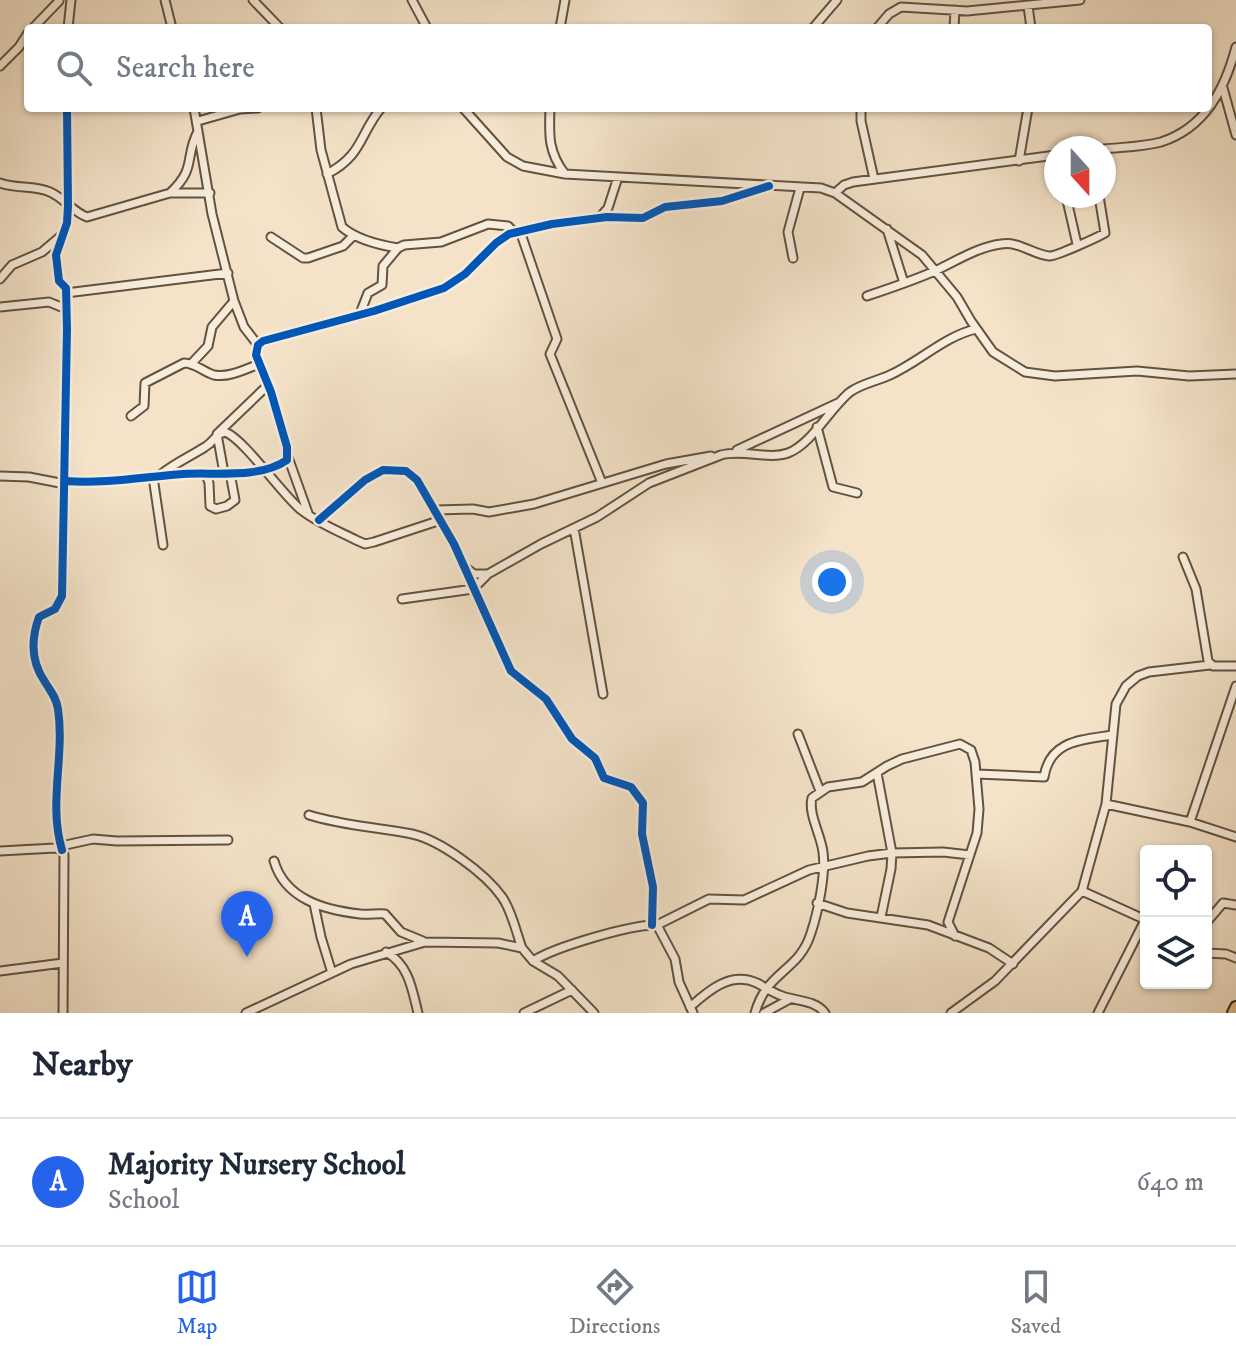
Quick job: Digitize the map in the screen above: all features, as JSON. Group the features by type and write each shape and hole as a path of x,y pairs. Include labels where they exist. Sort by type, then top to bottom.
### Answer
{"main road":[{"path":"1233,1013 1236,1007"}],"street":[{"path":"37,24 58,0 72,0 69,24"},
{"path":"165,0 171,24"},
{"path":"253,0 276,24"},
{"path":"412,0 425,24"},
{"path":"561,24 565,0"},
{"path":"816,24 837,0"},
{"path":"880,24 901,7 955,10 1080,0"},
{"path":"1028,6 1030,24"},
{"path":"954,24 955,10"},
{"path":"0,66 24,39"},
{"path":"1212,106 1223,88 1236,47"},
{"path":"1223,88 1236,135"},
{"path":"63,1013 62,910 66,861 55,809 59,714 56,698 38,669 33,647 39,617 55,609 62,596 66,293 57,269 56,255 67,223 67,112"},
{"path":"195,112 212,214 234,301 244,327 258,345"},
{"path":"198,125 232,112"},
{"path":"317,112 327,174 342,227 354,235 378,245 398,248 441,242 488,224 499,224 518,232 557,339 550,354 602,483"},
{"path":"327,174 359,149 379,112"},
{"path":"467,112 507,157 523,166 565,174 821,188 835,193 922,255 937,270 1000,359 1025,372 1037,375 1137,371 1189,376 1236,374"},
{"path":"550,112 549,143 555,161 565,174"},
{"path":"861,112 874,179"},
{"path":"1019,161 1027,112"},
{"path":"1116,148 1143,146 1175,136 1206,112"},
{"path":"170,193 180,184 190,167 198,125"},
{"path":"835,193 853,182 1044,157"},
{"path":"599,218 608,208 618,177"},
{"path":"0,183 54,193 87,217 170,193 210,193"},
{"path":"309,515 256,355 258,345 263,341 359,316 454,283 496,243 518,232 599,218 643,218 665,207 722,201 769,186"},
{"path":"793,258 788,232 800,188"},
{"path":"1069,208 1077,244"},
{"path":"867,296 937,270 980,249 1004,243 1020,245 1051,257 1064,253 1105,233 1101,208"},
{"path":"887,229 904,283"},
{"path":"271,237 303,258 308,258 343,246 354,235"},
{"path":"0,279 12,265 42,252 61,236"},
{"path":"359,316 368,293 382,285 383,266 398,248"},
{"path":"66,293 228,273"},
{"path":"192,363 208,346 212,327 234,301"},
{"path":"0,307 49,302 66,309"},
{"path":"732,452 786,454 798,447 855,389 913,364 962,332 971,321"},
{"path":"962,332 976,329"},
{"path":"131,416 144,406 145,383 184,363 192,363 220,376 259,364"},
{"path":"156,476 177,461 206,447 268,385"},
{"path":"435,510 473,509 489,512 534,504 666,464 721,455 840,402"},
{"path":"817,427 833,487 857,493"},
{"path":"217,434 225,432 233,435 309,515 365,544 441,520"},
{"path":"206,474 210,506 216,509 235,500 217,434"},
{"path":"402,599 473,589 488,574 616,506 649,483 721,455"},
{"path":"0,476 65,483 112,482 262,469 287,460 288,456"},
{"path":"276,465 295,475"},
{"path":"319,520 365,480 383,470 406,471 417,480 441,520 511,671 546,699 572,739 595,758 604,778 623,783 639,795 645,816 642,834 649,857 655,925 675,959 679,982 692,1010 706,992 736,979 745,979 790,999 810,1003 825,1013"},
{"path":"156,476 163,545"},
{"path":"574,528 603,694"},
{"path":"1183,557 1196,589 1210,665"},
{"path":"464,567 474,574 488,574"},
{"path":"951,1013 995,981 1082,891 1106,804 1116,704 1126,686 1138,676 1161,669 1210,665 1235,668"},
{"path":"1190,822 1236,686"},
{"path":"798,734 820,791"},
{"path":"977,774 1044,777 1049,759 1067,744 1112,735"},
{"path":"755,1013 765,987 803,953 812,932 824,866 812,798 820,791 840,784 862,782 902,759 960,744 971,750 977,774 977,833 948,922 955,936"},
{"path":"877,773 892,853 881,917"},
{"path":"1106,804 1190,822 1236,837"},
{"path":"309,815 341,825 411,834 443,847 502,897 522,948 533,961 558,976 594,1013"},
{"path":"0,851 61,848 93,839 228,840"},
{"path":"533,961 547,952 572,944 655,925 709,899 744,900 824,866 892,853 970,855"},
{"path":"274,861 281,880 299,896 314,904 359,914 385,914 401,932 425,942"},
{"path":"1082,891 1140,918"},
{"path":"817,903 847,913 928,925 989,948 1013,964"},
{"path":"1211,917 1223,903 1236,905"},
{"path":"314,904 332,973"},
{"path":"1098,1013 1140,930"},
{"path":"246,1013 332,973 386,952 425,942 498,943 522,948"},
{"path":"386,952 396,958 409,976 418,1013"},
{"path":"1212,953 1236,958"},
{"path":"0,971 63,963"},
{"path":"524,1013 572,990"},
{"path":"764,1013 790,999"}],"cycle path":[{"path":"62,850 56,815 60,744 58,709 37,666 34,642 39,617 55,609 62,596 67,329 66,288 59,281 56,255 67,223 67,112"},
{"path":"65,481 237,473 276,466 287,460 287,447 271,392 256,355 258,345 263,341 374,311 444,288 465,274 509,234 552,224 607,217 643,218 665,207 722,201 769,186"},
{"path":"319,520 365,480 383,470 406,471 417,480 454,544 511,671 546,699 572,739 595,758 604,778 631,787 643,803 642,834 653,887 652,925"}],"place":[{"name":"Majority Nursery School","path":"247,957"}]}
